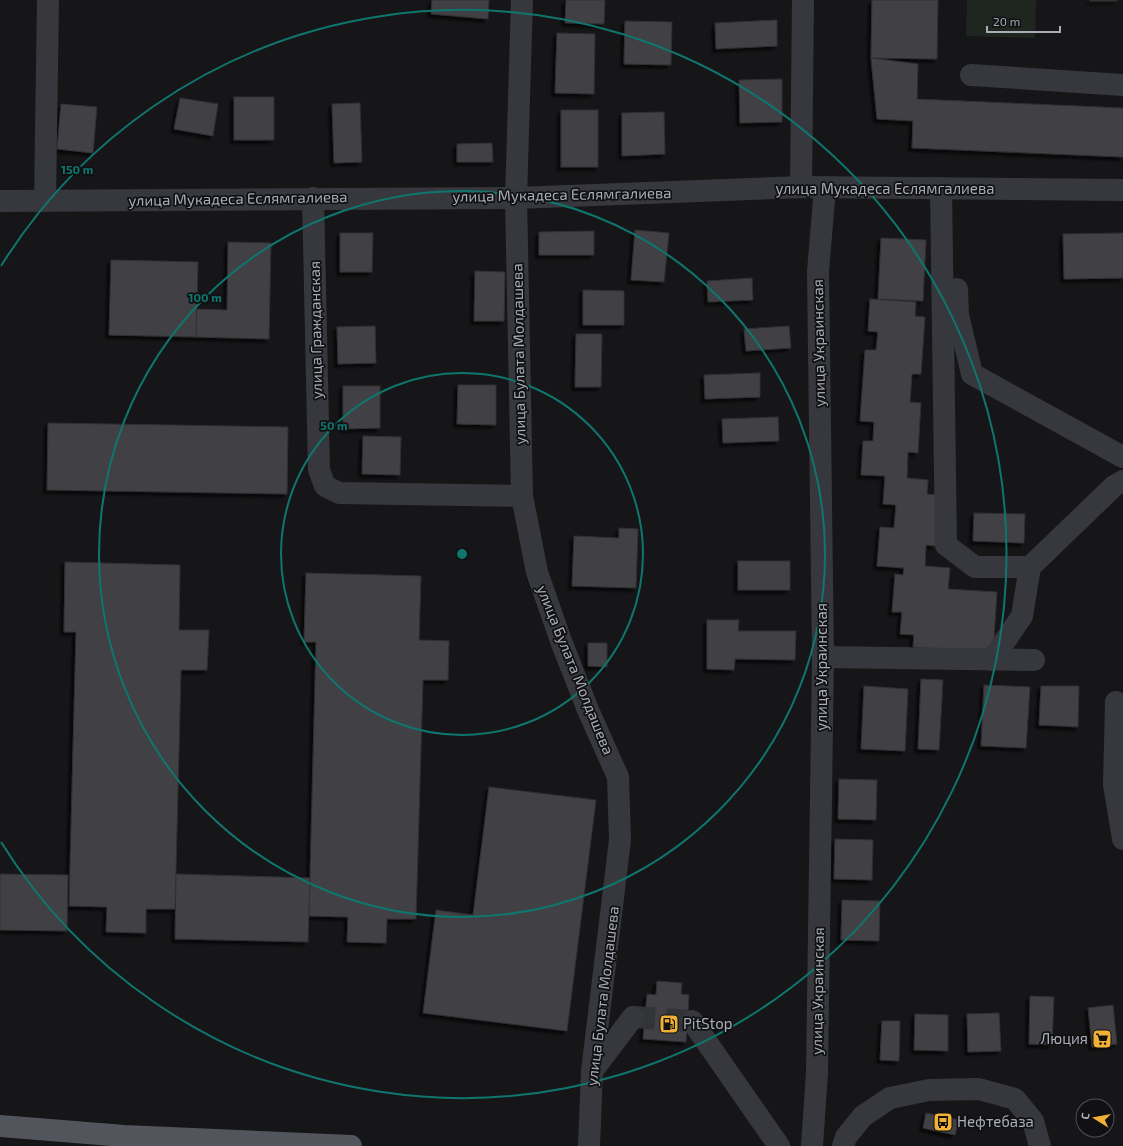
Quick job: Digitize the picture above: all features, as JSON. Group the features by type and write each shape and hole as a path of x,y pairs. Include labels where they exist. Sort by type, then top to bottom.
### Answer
{"main road":[{"path":"0,1126 124,1136 351,1146"}],"street":[{"path":"45,201 48,0"},
{"name":"улица Булата Молдашева","path":"522,0 516,198 522,496 539,579 560,641 588,710 618,777 620,840 592,1071 589,1146"},
{"path":"801,187 803,0"},
{"path":"971,75 1123,85"},
{"name":"улица Мукадеса Еслямгалиева","path":"0,202 313,198 516,198 801,187 1123,190"},
{"name":"улица Украинская","path":"812,1146 817,1072 823,657 818,272 826,187"},
{"path":"949,188 958,315 972,374 1123,457"},
{"path":"949,188 946,545 974,567 1030,567"},
{"name":"улица Гражданская","path":"313,198 319,470 325,486 339,493 522,496"},
{"path":"992,660 1022,616 1030,567 1114,486 1123,481"},
{"path":"823,657 1034,660"},
{"path":"1116,702 1114,785 1123,839"},
{"path":"592,1071 633,1017"},
{"path":"692,1021 779,1146"},
{"path":"843,1146 846,1138 862,1116 890,1098 929,1090 979,1089 1015,1099 1033,1121 1040,1146"}],"shaded area":[{"path":"967,0 1036,0 1035,38 966,36"}],"building":[{"path":"432,0 489,0 488,19 431,14"},
{"path":"566,0 605,0 604,24 565,23"},
{"path":"872,0 938,0 937,59 871,58"},
{"path":"1117,0 1117,1 1090,1"},
{"path":"777,20 777,46 716,49 715,23"},
{"path":"625,21 672,22 671,65 624,64"},
{"path":"557,33 595,34 594,94 555,93"},
{"path":"871,58 918,64 917,99 1123,108 1123,157 912,148 913,121 877,119"},
{"path":"782,79 782,122 740,123 739,80"},
{"path":"234,97 274,97 274,140 234,140"},
{"path":"180,98 218,104 213,136 174,129"},
{"path":"360,103 362,162 334,163 332,104"},
{"path":"61,104 97,107 93,153 57,149"},
{"path":"561,110 598,110 598,167 561,167"},
{"path":"664,112 665,154 622,156 622,113"},
{"path":"492,143 493,162 457,162 457,144"},
{"path":"635,230 669,233 664,282 631,280"},
{"path":"594,231 594,255 539,255 539,232"},
{"path":"340,233 373,233 372,272 340,272"},
{"path":"1123,233 1123,278 1064,279 1063,234"},
{"path":"881,238 926,240 923,301 878,299"},
{"path":"228,242 271,243 269,339 196,337 196,309 227,310"},
{"path":"111,260 198,262 196,337 109,335"},
{"path":"475,271 505,272 504,321 474,321"},
{"path":"752,278 753,300 708,302 707,281"},
{"path":"583,290 624,291 624,325 583,325"},
{"path":"870,299 916,302 915,316 925,317 921,374 912,374 910,402 921,403 918,453 908,452 907,478 928,480 927,494 938,495 935,546 926,545 925,566 950,568 948,589 997,592 993,653 913,647 914,635 900,634 902,612 892,612 895,574 903,575 904,568 877,566 880,527 894,528 896,505 883,504 885,476 861,475 863,441 873,441 874,422 860,421 865,350 876,350 878,332 868,331"},
{"path":"375,326 376,363 338,364 337,327"},
{"path":"789,326 791,348 746,351 744,329"},
{"path":"576,334 602,334 601,387 575,387"},
{"path":"760,373 760,397 705,399 704,375"},
{"path":"458,385 496,385 496,425 457,424"},
{"path":"343,386 380,386 380,428 343,429"},
{"path":"778,417 779,441 723,443 722,419"},
{"path":"48,423 288,427 287,494 47,490"},
{"path":"363,436 401,437 400,475 362,474"},
{"path":"974,513 1025,514 1024,543 973,541"},
{"path":"619,528 638,529 636,588 572,586 574,536 619,538"},
{"path":"738,561 790,561 790,590 738,590"},
{"path":"65,562 180,565 179,630 209,630 207,670 181,670 175,909 146,909 146,933 106,932 107,907 69,906 76,632 64,632"},
{"path":"306,573 421,576 419,640 449,641 448,680 423,680 416,919 387,919 386,943 347,942 348,917 309,916 316,642 304,642"},
{"path":"707,620 739,620 738,631 796,631 795,660 735,659 734,670 707,669"},
{"path":"588,643 607,643 607,667 588,666"},
{"path":"921,679 943,680 939,750 918,749"},
{"path":"984,685 1030,687 1026,748 981,746"},
{"path":"864,686 908,689 905,751 861,749"},
{"path":"1041,686 1079,686 1078,727 1039,725"},
{"path":"839,779 877,780 876,820 838,819"},
{"path":"489,787 596,800 567,1031 423,1013 436,910 473,915"},
{"path":"835,839 873,840 872,880 834,879"},
{"path":"0,874 68,875 67,931 0,930"},
{"path":"176,874 310,878 308,942 175,939"},
{"path":"842,900 880,901 879,941 841,940"},
{"path":"657,981 682,983 681,994 689,995 686,1042 643,1039 647,994 656,995"},
{"path":"1030,996 1054,997 1052,1045 1029,1044"},
{"path":"1113,1005 1117,1044 1092,1047 1088,1008"},
{"path":"999,1013 1001,1051 968,1052 967,1014"},
{"path":"915,1014 948,1015 948,1051 914,1050"},
{"path":"882,1021 900,1021 899,1061 880,1060"},
{"path":"926,1113 959,1120 955,1135 923,1128"}],"tunnel":[{"path":"633,1017 692,1021"}],"place":[{"name":"PitStop","path":"669,1024"},
{"name":"Люция","path":"1102,1039"},
{"name":"Нефтебаза","path":"943,1122"}]}
